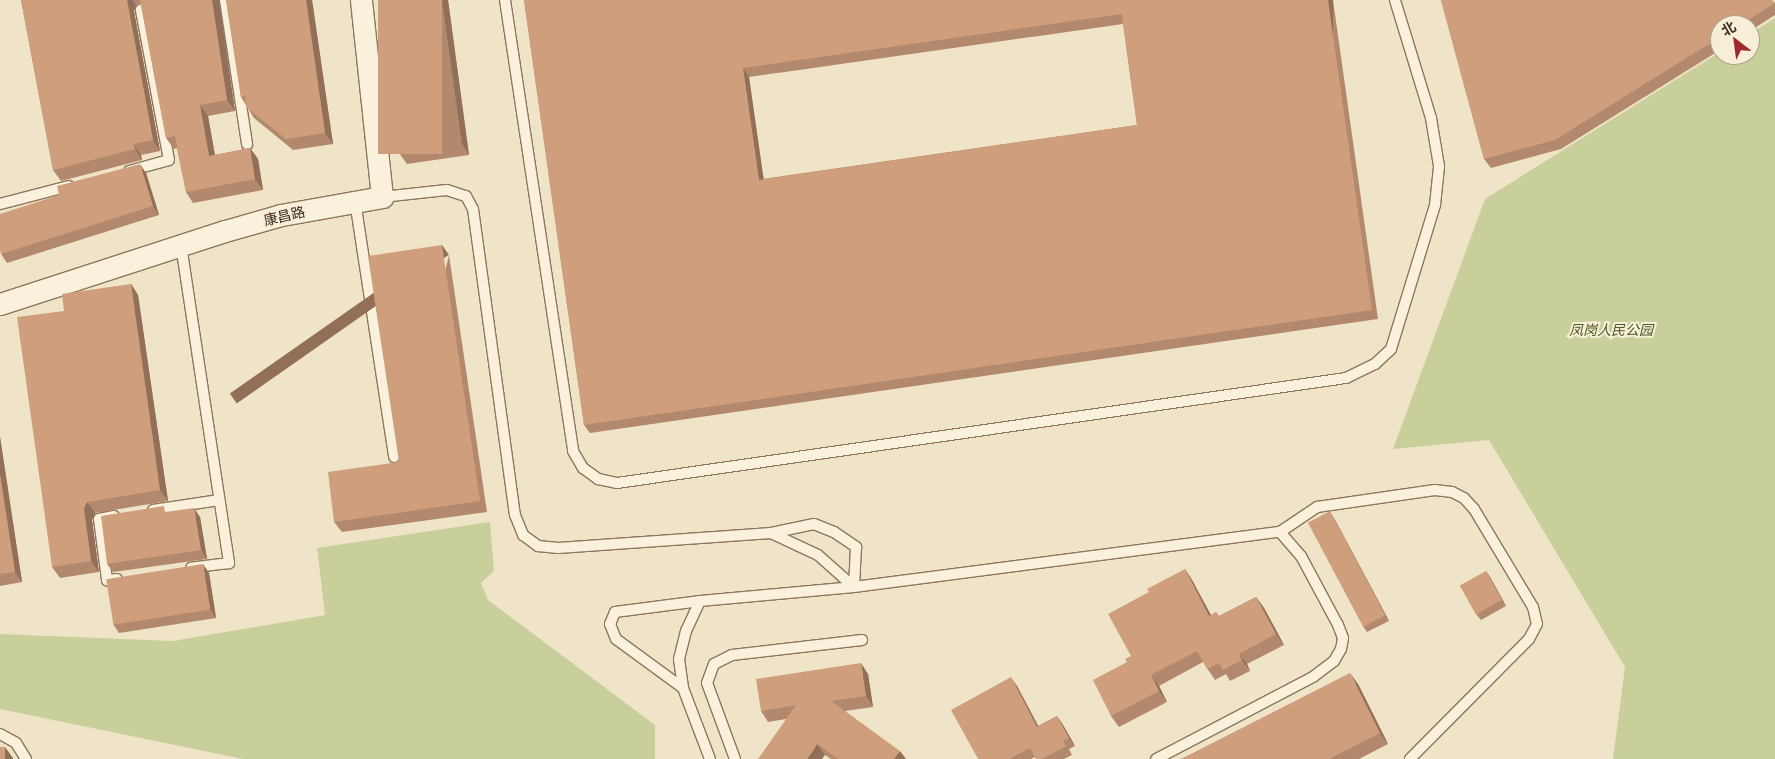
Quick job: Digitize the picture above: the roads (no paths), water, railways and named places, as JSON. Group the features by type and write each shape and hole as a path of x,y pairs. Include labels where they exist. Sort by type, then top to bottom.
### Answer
{"street":[{"path":"361,0 382,197"},
{"name":"康昌路","path":"0,304 181,245 281,215 382,197"}],"lane":[{"path":"225,0 247,144"},
{"path":"505,0 573,451 583,468 598,479 617,482 1346,378 1375,364 1391,348 1435,205 1439,166 1431,118 1395,0"},
{"path":"122,172 169,160 141,10"},
{"path":"0,204 75,184"},
{"path":"382,197 447,190 466,196 473,209 515,515 523,535 538,546 558,548 771,533 814,524 834,532 856,547 854,587"},
{"path":"355,201 394,457"},
{"path":"181,245 228,563 182,570"},
{"path":"683,688 616,639 610,624 615,612 700,601 854,587 1280,532 1297,518 1317,507 1434,490 1452,492 1464,498 1474,510 1533,607 1537,624 1529,639 1410,759"},
{"path":"145,511 219,500"},
{"path":"126,578 107,580 99,518 127,514"},
{"path":"1156,759 1313,677 1334,661 1341,649 1343,638 1338,625 1301,556 1280,532"},
{"path":"771,533 818,555 854,587"},
{"path":"700,601 686,631 679,658 683,688 710,759"},
{"path":"735,759 708,683 714,664 732,655 862,640"},
{"path":"0,734 16,743 26,759"}],"park label":[{"name":"凤岗人民公园","path":"1611,329"}]}
